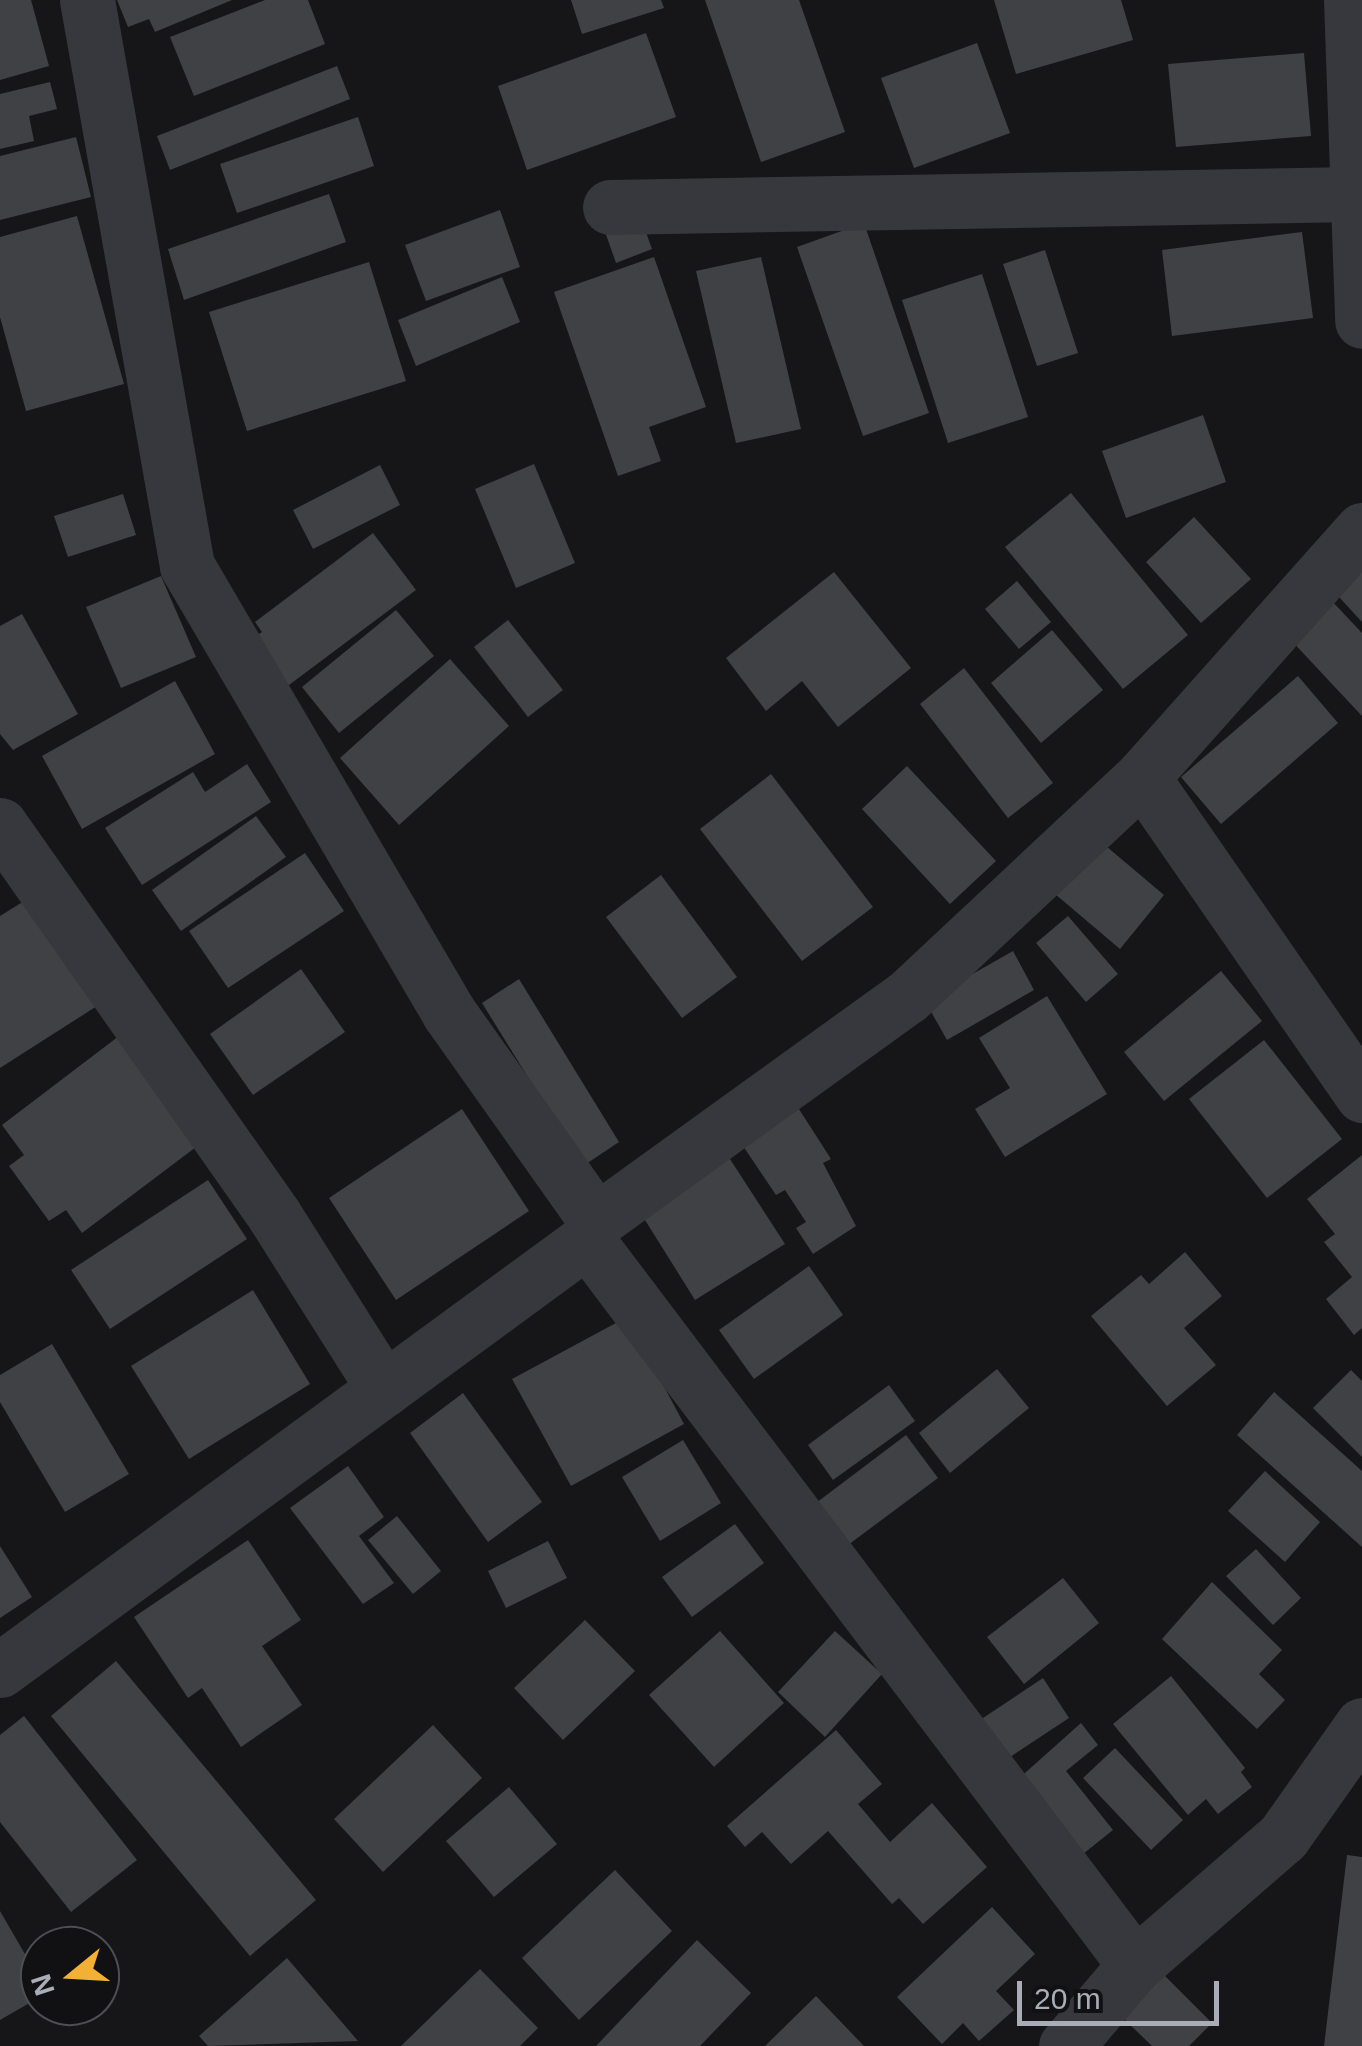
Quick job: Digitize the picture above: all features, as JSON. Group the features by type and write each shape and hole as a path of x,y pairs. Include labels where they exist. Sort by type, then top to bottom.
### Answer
{"street":[{"path":"87,0 186,566 449,1013 591,1230 1135,1965"},
{"path":"1351,0 1362,321"},
{"path":"610,207 1355,194"},
{"path":"0,1670 384,1389 591,1230 907,997 1142,777 1362,530"},
{"path":"1142,777 1362,1096"},
{"path":"0,826 274,1214 384,1389"},
{"path":"1094,2037 1135,1965 1283,1838 1362,1726"}],"building":[{"path":"0,0 31,0 49,66 0,80"},
{"path":"117,0 232,0 155,32 149,19 128,27"},
{"path":"265,0 308,0 325,44 194,96 170,37"},
{"path":"571,0 661,0 664,8 582,34"},
{"path":"705,0 799,0 845,132 761,162"},
{"path":"994,0 1121,0 1133,40 1016,74"},
{"path":"646,33 676,117 527,170 498,86"},
{"path":"977,43 1010,133 914,168 881,78"},
{"path":"1304,53 1311,136 1176,147 1168,64"},
{"path":"337,66 350,99 170,170 157,136"},
{"path":"50,82 57,109 29,116 34,141 0,149 0,94"},
{"path":"358,117 374,166 237,213 220,164"},
{"path":"76,137 91,197 0,220 0,156"},
{"path":"329,194 346,242 184,300 168,249"},
{"path":"500,210 520,267 426,301 405,245"},
{"path":"639,213 652,249 616,263 603,226"},
{"path":"77,216 124,384 26,411 0,317 0,237"},
{"path":"864,223 929,413 863,436 797,247"},
{"path":"1302,232 1313,318 1172,336 1162,250"},
{"path":"1045,250 1078,353 1037,366 1003,264"},
{"path":"654,257 706,407 649,427 661,461 618,476 554,292"},
{"path":"761,257 801,429 736,443 696,271"},
{"path":"369,262 406,381 247,431 209,312"},
{"path":"982,274 1028,417 948,443 902,300"},
{"path":"502,277 520,322 416,366 398,320"},
{"path":"1203,415 1226,482 1126,518 1102,451"},
{"path":"534,464 575,563 516,588 475,489"},
{"path":"380,465 400,505 313,549 293,510"},
{"path":"1071,493 1188,635 1123,689 1005,547"},
{"path":"123,494 136,535 68,557 54,516"},
{"path":"1194,517 1251,579 1201,623 1146,562"},
{"path":"373,533 416,590 281,691 245,643 262,632 255,622"},
{"path":"1362,553 1362,622 1328,585"},
{"path":"834,572 911,668 838,727 802,681 766,711 726,658"},
{"path":"161,576 196,657 121,688 86,607"},
{"path":"1017,581 1051,622 1019,649 985,609"},
{"path":"1330,599 1362,633 1362,716 1288,637"},
{"path":"396,610 434,656 339,733 302,687"},
{"path":"22,614 78,714 13,750 0,734 0,626"},
{"path":"508,620 563,690 528,717 474,647"},
{"path":"1052,630 1103,690 1041,743 991,683"},
{"path":"450,659 509,726 399,825 340,758"},
{"path":"964,668 1053,783 1008,818 920,704"},
{"path":"1298,676 1338,723 1221,824 1181,777"},
{"path":"175,681 215,754 82,829 42,756"},
{"path":"247,764 271,802 142,885 105,828 193,772 205,792"},
{"path":"907,766 996,861 950,904 862,809"},
{"path":"771,774 873,907 802,961 700,829"},
{"path":"256,816 286,857 181,931 152,890"},
{"path":"1100,841 1164,895 1120,949 1055,894"},
{"path":"305,853 344,911 228,988 189,931"},
{"path":"661,875 737,977 682,1018 606,917"},
{"path":"29,898 97,1006 0,1068 0,916"},
{"path":"1068,916 1118,974 1086,1002 1036,943"},
{"path":"1013,951 1034,990 947,1040 925,1001"},
{"path":"301,969 345,1032 253,1095 210,1034"},
{"path":"1221,971 1262,1021 1164,1101 1124,1052"},
{"path":"519,979 619,1142 583,1166 482,1003"},
{"path":"1047,996 1107,1094 1005,1157 975,1109 1010,1088 979,1038"},
{"path":"119,1036 200,1144 82,1233 66,1210 49,1221 9,1166 24,1155 2,1125"},
{"path":"1264,1040 1342,1139 1267,1198 1189,1099"},
{"path":"797,1106 831,1159 823,1163 856,1226 813,1254 796,1228 806,1222 785,1190 776,1195 741,1143"},
{"path":"462,1109 529,1211 396,1300 329,1198"},
{"path":"1362,1155 1362,1328 1354,1335 1326,1299 1352,1277 1324,1242 1335,1234 1307,1199"},
{"path":"728,1156 785,1244 695,1300 640,1212"},
{"path":"208,1180 247,1239 110,1329 71,1270"},
{"path":"1185,1252 1222,1296 1184,1328 1216,1365 1167,1406 1091,1316 1141,1275 1149,1284"},
{"path":"809,1266 843,1315 754,1379 719,1330"},
{"path":"253,1290 310,1384 189,1459 131,1366"},
{"path":"627,1317 684,1424 571,1486 512,1379"},
{"path":"52,1344 129,1474 65,1512 0,1402 0,1375"},
{"path":"997,1369 1029,1408 950,1473 919,1433"},
{"path":"1351,1370 1362,1381 1362,1457 1313,1408"},
{"path":"889,1385 915,1421 833,1480 808,1445"},
{"path":"1274,1392 1362,1471 1362,1547 1237,1435"},
{"path":"463,1393 542,1502 488,1542 410,1433"},
{"path":"906,1435 938,1478 848,1545 816,1503"},
{"path":"683,1440 721,1503 660,1541 622,1477"},
{"path":"348,1466 384,1517 359,1536 394,1583 363,1604 290,1508"},
{"path":"1265,1471 1320,1522 1285,1562 1228,1511"},
{"path":"397,1516 441,1571 413,1594 368,1540"},
{"path":"735,1524 764,1563 692,1617 662,1577"},
{"path":"248,1540 301,1620 262,1646 302,1705 241,1747 202,1688 188,1698 134,1617"},
{"path":"548,1541 567,1578 506,1608 488,1571"},
{"path":"0,1546 32,1597 0,1618"},
{"path":"1256,1549 1301,1598 1273,1625 1226,1576"},
{"path":"1063,1578 1099,1623 1024,1684 987,1637"},
{"path":"1212,1582 1282,1650 1259,1674 1285,1700 1257,1729 1162,1639"},
{"path":"585,1620 635,1671 563,1740 514,1688"},
{"path":"720,1631 784,1703 714,1767 649,1695"},
{"path":"835,1631 882,1674 825,1737 778,1692"},
{"path":"116,1661 316,1900 250,1956 51,1716"},
{"path":"1171,1676 1245,1768 1241,1772 1252,1787 1218,1814 1206,1799 1188,1815 1113,1724"},
{"path":"1043,1678 1069,1718 1007,1759 980,1720"},
{"path":"24,1716 137,1860 71,1912 0,1822 0,1735"},
{"path":"1081,1723 1098,1745 1066,1771 1113,1830 1078,1858 1016,1781"},
{"path":"433,1725 482,1778 383,1872 334,1819"},
{"path":"836,1730 882,1784 858,1804 890,1842 932,1803 987,1867 923,1924 899,1898 892,1904 828,1831 791,1864 762,1832 745,1847 727,1826"},
{"path":"1115,1748 1183,1820 1151,1850 1083,1778"},
{"path":"509,1787 557,1844 494,1897 446,1841"},
{"path":"1347,1855 1362,1857 1362,2046 1324,2046"},
{"path":"615,1870 672,1931 579,2020 522,1958"},
{"path":"992,1907 1035,1954 996,1991 1014,2010 979,2041 963,2023 942,2044 897,1997"},
{"path":"0,1911 20,1946 20,2008 0,2020"},
{"path":"697,1940 751,1993 700,2046 596,2046"},
{"path":"287,1958 358,2041 208,2046 199,2036"},
{"path":"480,1969 538,2028 520,2046 401,2046"},
{"path":"1164,1975 1212,2023 1189,2046 1152,2046 1122,2017"},
{"path":"816,1996 864,2046 765,2046"}]}
